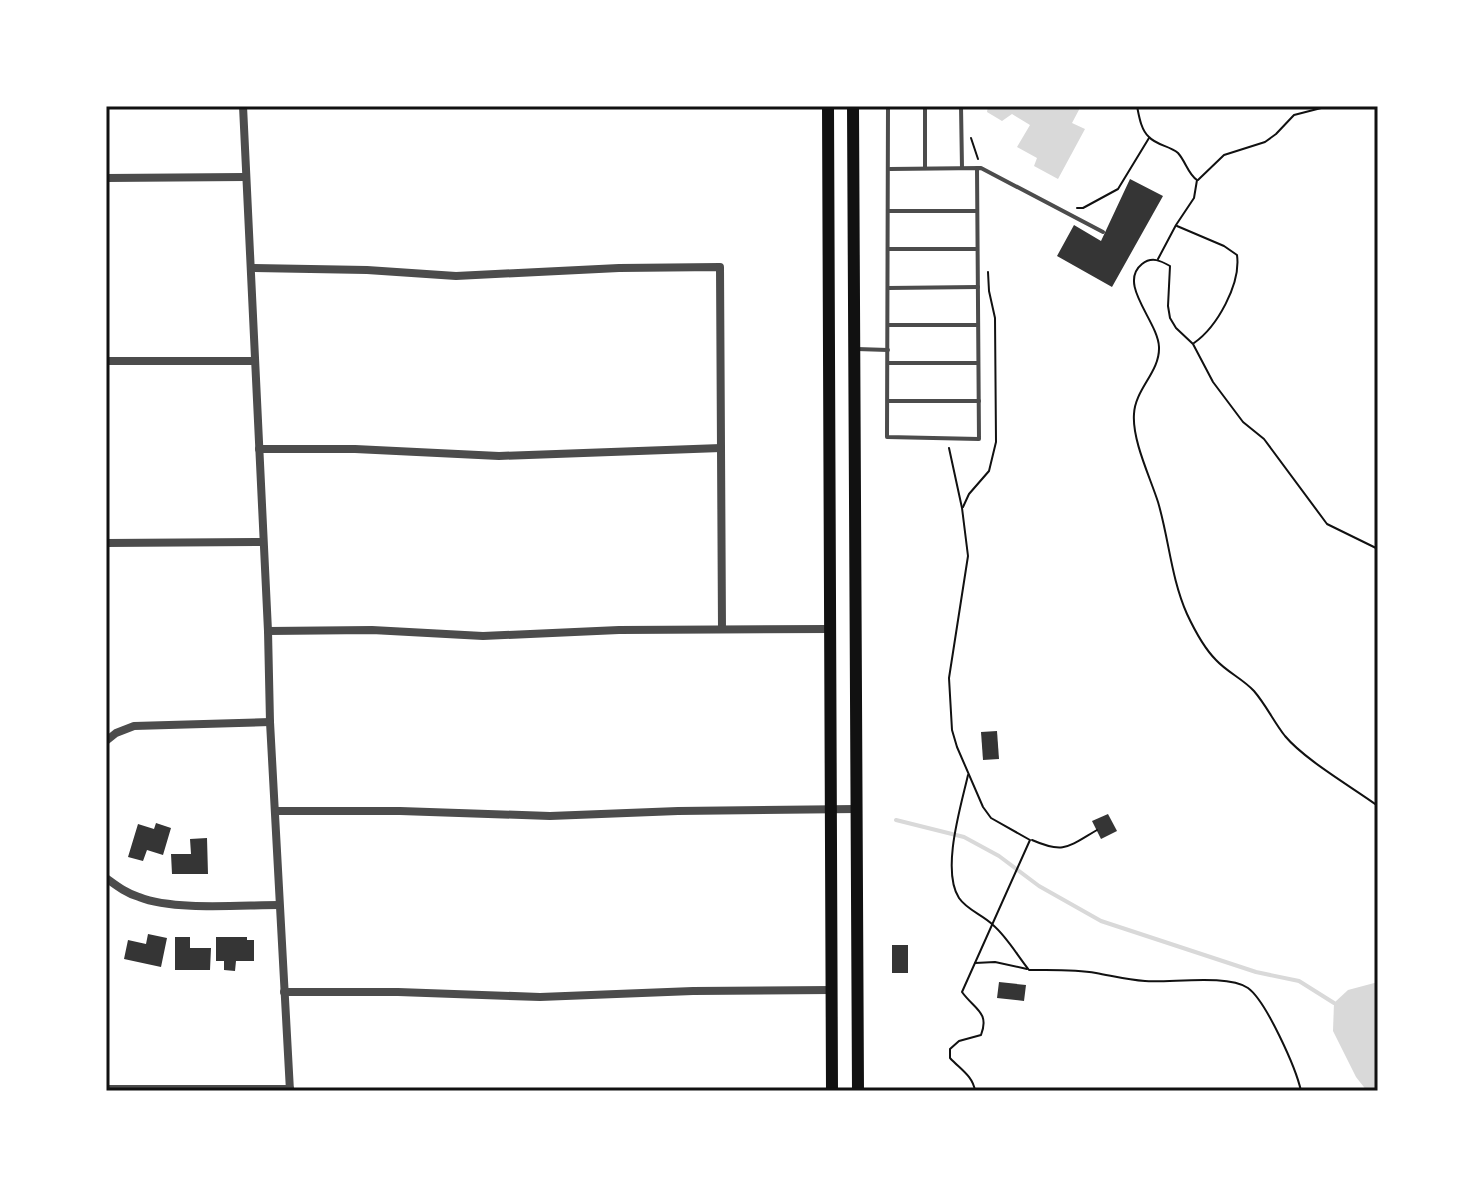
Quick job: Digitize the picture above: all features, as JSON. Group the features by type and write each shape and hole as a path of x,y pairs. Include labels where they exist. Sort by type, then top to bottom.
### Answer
{"main road":[{"path":"828,106 832,1091"},
{"path":"853,106 858,1091"}],"street":[{"path":"106,1089 290,1090 270,722 243,106"},
{"path":"106,178 245,177"},
{"path":"251,268 367,270 456,276 619,268 720,267 722,629"},
{"path":"106,361 255,361"},
{"path":"259,449 355,449 499,456 721,448"},
{"path":"106,543 263,542"},
{"path":"268,631 372,630 483,636 619,630 830,629"},
{"path":"106,741 134,726 270,722"},
{"path":"275,811 550,816 856,809"},
{"path":"106,878 125,892 161,903 279,905"},
{"path":"284,992 540,997 832,990"}],"lane":[{"path":"888,106 887,437 979,439 977,168"},
{"path":"925,106 925,169"},
{"path":"961,106 962,168"},
{"path":"889,169 981,168 1103,232"},
{"path":"888,211 977,211"},
{"path":"888,249 977,249"},
{"path":"888,288 978,287"},
{"path":"888,325 978,325"},
{"path":"855,349 888,350"},
{"path":"888,363 978,363"},
{"path":"888,401 979,401"}],"path":[{"path":"1137,106 1140,122 1149,138 1176,151 1197,180"},
{"path":"1158,259 1194,198 1197,180 1224,155 1265,142 1294,115 1329,106"},
{"path":"1052,205 1083,208 1118,189 1149,138"},
{"path":"1176,225 1237,255 1238,265 1229,297 1205,336 1193,344"},
{"path":"1378,549 1322,519 1264,439 1243,422 1213,382 1193,344 1170,318 1170,266 1158,259 1139,266 1133,280 1135,292 1156,331 1159,344 1158,358 1136,401 1134,427 1160,512 1174,578 1187,614 1215,660 1253,690 1286,737 1310,758 1378,806"},
{"path":"947,443 962,508 968,556 949,678 952,730 957,747 983,807 991,818 1050,848 1067,848 1097,830"},
{"path":"969,774 953,848 952,884 960,900 993,924 1029,970"},
{"path":"975,1091 970,1076 950,1058 950,1049 959,1041 981,1035 986,1024 982,1014 962,992 1030,840"},
{"path":"975,963 995,962 1029,970 1094,972 1146,982 1230,981 1247,987 1261,1000 1287,1053 1301,1091"}],"shaded area":[{"path":"988,106 1081,106 1072,123 1085,129 1058,179 1034,166 1037,158 1017,147 1030,125 1012,114 1002,121 987,112"},
{"path":"1378,982 1378,1091 1367,1091 1356,1077 1333,1031 1334,1003 1348,990"}],"building":[{"path":"1130,179 1163,196 1112,287 1057,256 1074,225 1101,241"},
{"path":"997,731 999,759 983,760 981,732"},
{"path":"1108,814 1117,831 1101,839 1092,821"},
{"path":"156,823 171,828 163,855 147,850 143,861 128,857 138,824 154,829"},
{"path":"207,838 208,874 172,874 171,854 191,854 190,839"},
{"path":"148,934 167,938 161,967 124,959 128,940 146,944"},
{"path":"175,937 190,937 190,948 211,948 210,970 175,970"},
{"path":"216,937 247,937 247,940 254,940 254,961 236,961 235,971 224,970 224,961 216,961"},
{"path":"892,945 908,945 908,973 892,973"},
{"path":"999,982 1026,985 1024,1001 997,998"}],"waterway":[{"path":"896,820 964,837 999,856 1039,886 1101,921 1256,972 1299,981 1334,1003"}]}
